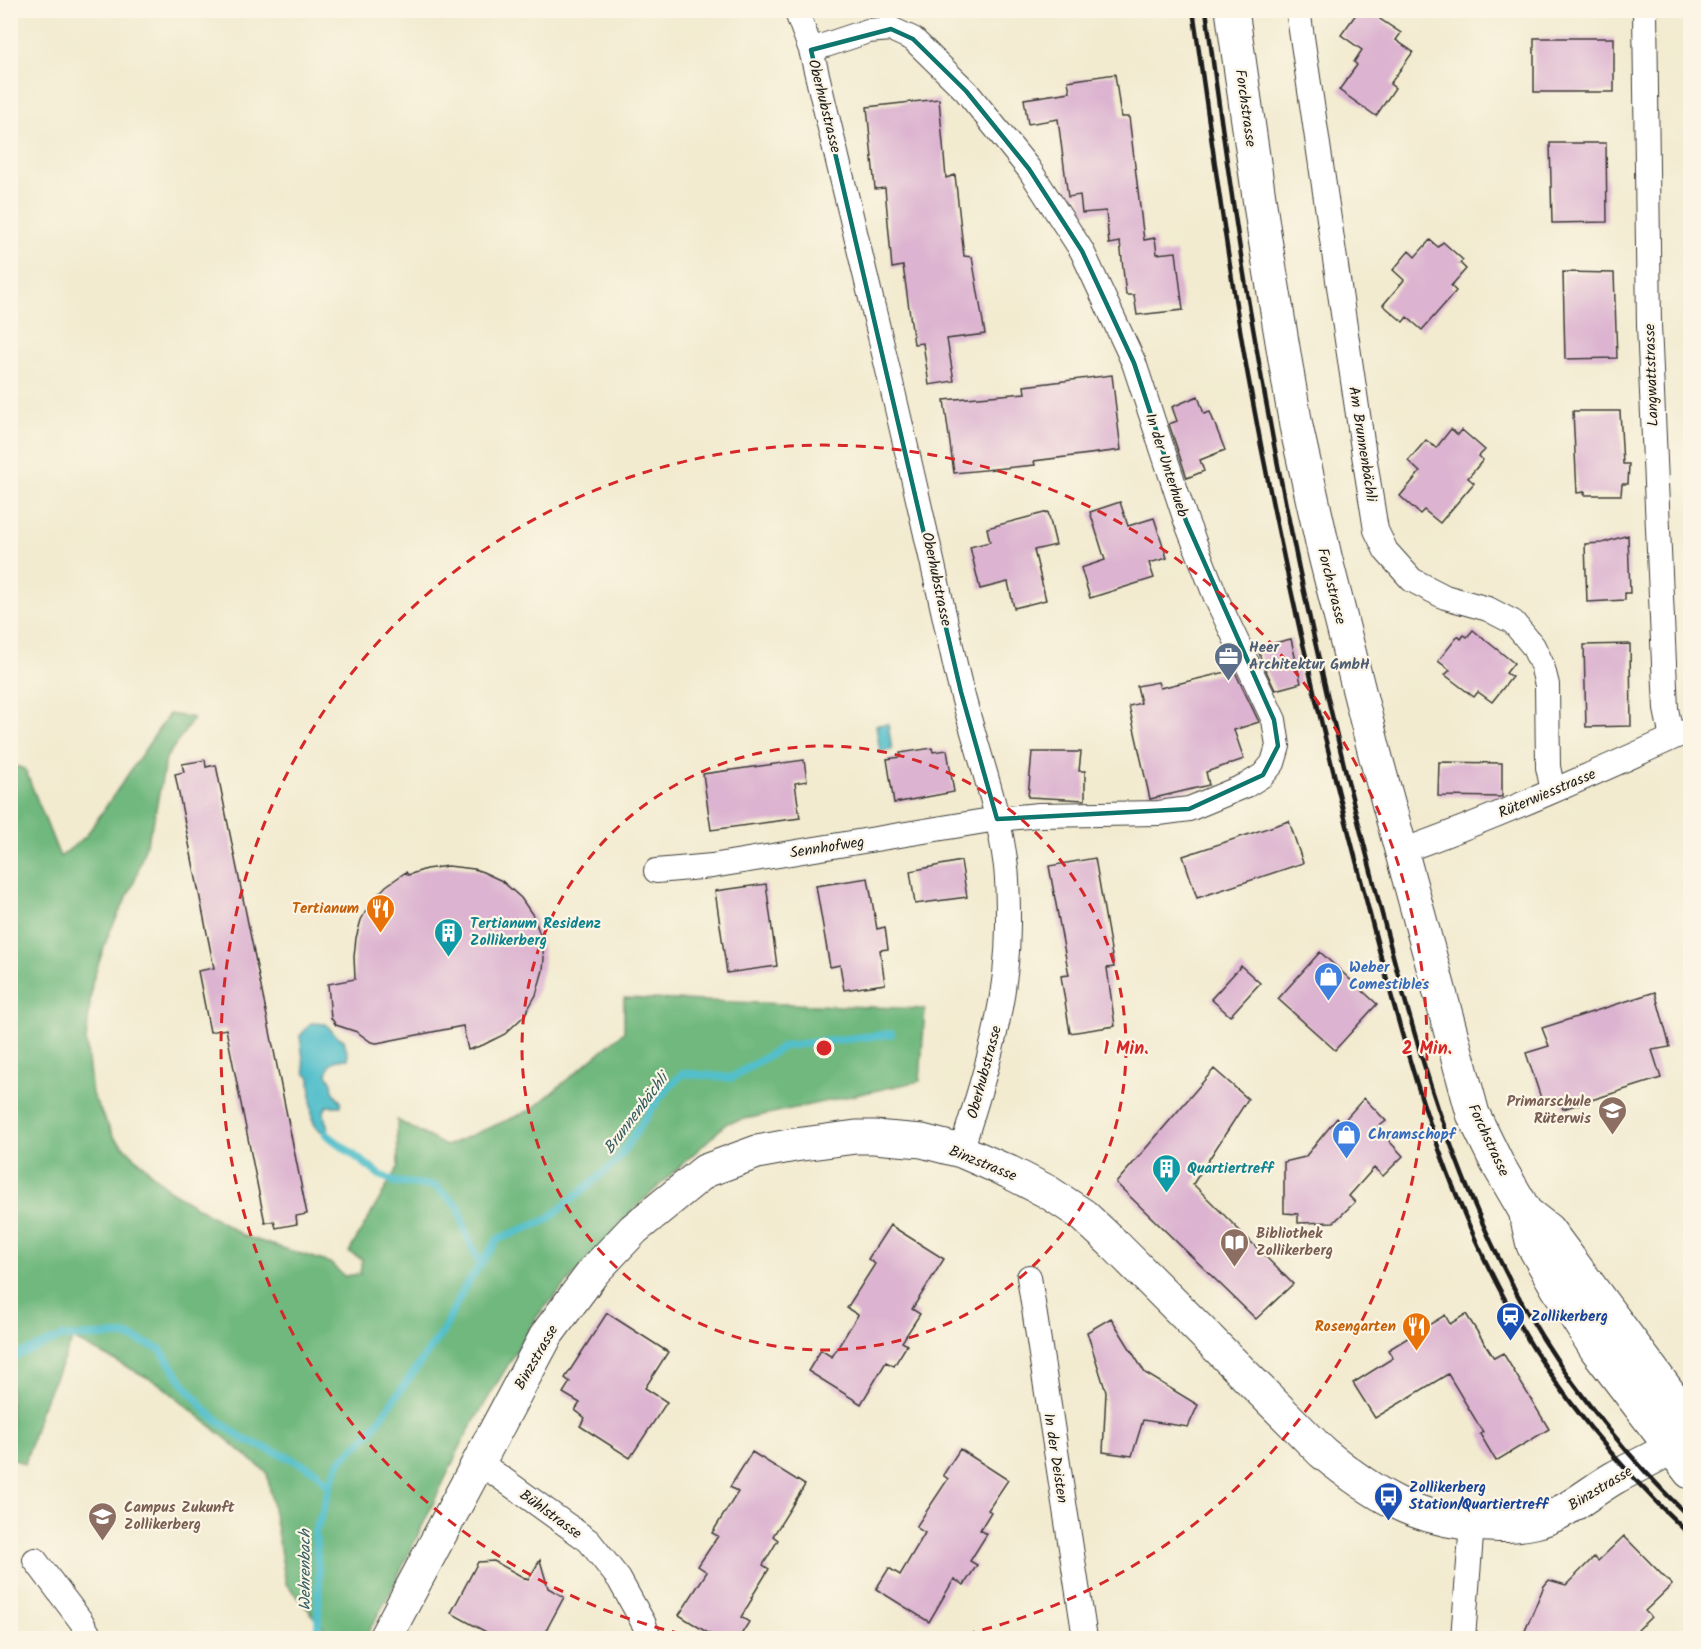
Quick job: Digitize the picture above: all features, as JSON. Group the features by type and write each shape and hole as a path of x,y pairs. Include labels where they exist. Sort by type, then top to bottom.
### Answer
{"main road":[{"name":"Forchstrasse","path":"1233,10 1265,239 1296,426 1324,556 1376,758 1473,1114 1497,1163 1525,1211 1548,1230 1675,1401 1686,1445"},
{"name":"Binzstrasse","path":"385,1638 547,1334 594,1271 634,1229 705,1171 757,1152 795,1145 856,1137 922,1141 961,1151 1010,1172 1048,1192 1083,1215 1115,1245 1322,1452 1349,1474 1397,1503 1452,1521 1472,1524 1505,1526 1536,1522 1560,1512 1613,1479 1686,1445"}],"street":[{"name":"Oberhubstrasse","path":"796,10 811,50 918,496 961,692 997,819 1006,867 1008,926 1003,1000 987,1070 961,1151"},
{"name":"Am Brunnenbächli","path":"1298,10 1376,530 1386,552 1412,580 1445,597 1488,609 1513,622 1533,646 1542,665 1547,685 1548,767 1553,791"},
{"name":"Langwattstrasse","path":"1645,10 1649,325 1666,709 1681,734"},
{"name":"In der Unterhueb","path":"811,50 868,32 891,29 914,39 966,91 1029,169 1082,251 1134,363 1186,520 1217,600 1274,720 1278,746 1273,763 1263,775 1247,785 1189,809 1159,813 1039,815 997,819"},
{"name":"Rüterwiesstrasse","path":"1402,851 1553,791 1681,734"},
{"name":"Sennhofweg","path":"656,871 712,866 997,819"},
{"name":"In der Deisten","path":"1029,1277 1085,1638"},
{"name":"Bühlstrasse","path":"479,1461 589,1541 619,1579 644,1624 649,1638"},
{"path":"1463,1638 1472,1524"},
{"path":"35,1560 91,1638"}],"highlighted area":[{"path":"891,29 913,39 966,91 1029,169 1082,251 1134,363 1186,521 1274,720 1278,746 1263,775 1189,809 997,819 961,692 811,50"}],"green space":[{"path":"169,714 194,718 166,758 154,819 134,883 109,933 92,983 86,1042 92,1094 114,1137 169,1190 244,1236 330,1263 344,1276 360,1274 362,1259 349,1252 398,1167 397,1120 446,1146 531,1110 624,1032 624,998 925,1009 920,1081 727,1123 633,1210 538,1315 467,1433 389,1595 365,1638 333,1638 286,1584 267,1473 160,1384 73,1339 40,1411 25,1464 11,1458 10,764 25,769 60,857 86,836"}],"water":[{"path":"888,724 892,750 880,752 876,725"},
{"path":"311,1023 326,1024 335,1035 344,1040 348,1056 348,1059 334,1062 328,1070 327,1074 333,1091 341,1102 341,1106 327,1106 324,1111 329,1129 326,1134 316,1128 312,1118 310,1077 305,1073 300,1036"}],"building":[{"path":"1359,10 1386,10 1380,19 1401,33 1396,40 1413,52 1390,84 1395,88 1376,116 1339,90 1357,65 1354,62 1362,50 1341,35"},
{"path":"1534,38 1614,38 1614,92 1534,92"},
{"path":"1115,74 1121,117 1129,117 1144,240 1155,238 1157,254 1176,252 1183,310 1137,315 1134,295 1126,295 1120,242 1109,244 1106,211 1082,213 1080,195 1068,197 1058,119 1028,124 1024,99 1070,92 1068,81"},
{"path":"939,99 946,178 955,175 964,256 972,257 985,334 947,339 954,381 929,385 923,343 914,344 903,266 892,268 885,188 875,189 867,107"},
{"path":"1550,143 1606,143 1607,222 1552,223"},
{"path":"1430,240 1438,247 1443,242 1463,260 1460,263 1466,269 1451,286 1456,291 1422,330 1407,317 1403,322 1383,305 1404,280 1393,270 1409,251 1415,257"},
{"path":"1563,272 1614,273 1617,358 1565,359"},
{"path":"1112,375 1121,450 1034,461 1035,465 954,473 944,400 1025,393 1024,386"},
{"path":"1198,396 1204,414 1210,412 1225,450 1200,460 1204,471 1187,478 1169,424 1177,421 1172,407"},
{"path":"1573,411 1620,411 1623,464 1629,464 1628,484 1622,484 1621,495 1577,493"},
{"path":"1451,429 1458,435 1462,430 1485,450 1479,456 1483,460 1468,478 1474,483 1440,523 1424,510 1420,514 1400,496 1420,472 1408,461 1426,440 1436,448"},
{"path":"1120,502 1128,526 1154,518 1167,558 1149,563 1154,578 1090,598 1081,568 1105,560 1090,512"},
{"path":"1048,512 1056,545 1034,550 1046,600 1014,608 1008,582 980,589 970,547 990,542 987,528"},
{"path":"1628,535 1630,593 1625,593 1625,600 1587,602 1585,544 1602,543"},
{"path":"1473,630 1514,663 1506,673 1512,677 1492,702 1478,692 1474,697 1445,675 1450,670 1438,661 1458,636 1461,639 1464,635 1467,637"},
{"path":"1291,639 1301,683 1275,690 1261,660 1258,647"},
{"path":"1630,644 1631,726 1586,727 1584,645"},
{"path":"1234,670 1259,722 1234,730 1244,759 1206,772 1209,785 1150,799 1129,706 1141,703 1137,686 1158,682 1160,688"},
{"path":"932,748 933,752 947,750 954,792 894,803 887,759 901,757 900,753"},
{"path":"1032,752 1081,752 1079,771 1085,771 1085,800 1028,797"},
{"path":"205,760 206,767 216,765 307,1214 296,1216 297,1224 276,1228 274,1221 265,1223 226,1029 210,1032 198,971 214,968 175,774 184,772 182,764"},
{"path":"804,760 807,781 795,783 800,818 711,830 703,774"},
{"path":"1439,762 1502,763 1502,797 1438,796"},
{"path":"1289,821 1303,863 1197,898 1183,856"},
{"path":"1095,858 1114,967 1107,968 1115,1026 1070,1033 1061,976 1069,975 1049,866"},
{"path":"961,861 967,897 915,904 910,871"},
{"name":"Tertianum Residenz Zollikerberg","path":"448,866 474,869 502,881 521,898 534,917 541,938 543,970 536,995 524,1016 505,1034 468,1050 463,1026 377,1043 371,1042 357,1032 336,1025 331,1018 328,984 355,979 356,938 361,920 371,902 386,886 406,872 408,875 426,869"},
{"path":"868,878 877,929 885,927 888,949 880,950 885,984 844,990 840,965 830,967 816,886"},
{"path":"766,884 777,966 727,973 715,891"},
{"name":"Weber Comestibles","path":"1320,952 1377,1004 1335,1050 1278,999"},
{"path":"1241,966 1260,983 1230,1016 1211,999"},
{"path":"1655,992 1670,1047 1652,1050 1661,1078 1563,1109 1559,1098 1543,1104 1526,1053 1549,1046 1542,1028"},
{"name":"Quartiertreff","path":"1214,1069 1248,1099 1193,1184 1293,1284 1256,1319 1116,1183"},
{"name":"Chramschopf","path":"1364,1098 1386,1121 1377,1128 1403,1156 1383,1176 1374,1168 1349,1196 1355,1202 1334,1222 1298,1223 1298,1214 1284,1213 1284,1162 1305,1157 1337,1118 1342,1123"},
{"path":"890,1225 944,1259 912,1309 920,1314 902,1342 907,1345 894,1366 886,1362 861,1404 808,1371 821,1350 832,1357 858,1315 847,1308 875,1264 868,1259"},
{"path":"607,1313 668,1352 645,1388 667,1402 630,1458 580,1426 585,1418 575,1410 580,1403 563,1393 570,1382 565,1378"},
{"path":"1466,1314 1494,1358 1503,1353 1549,1429 1496,1461 1480,1434 1483,1432 1448,1374 1375,1418 1353,1383 1393,1358 1388,1350 1445,1315 1450,1324"},
{"path":"1111,1318 1145,1373 1198,1405 1188,1427 1143,1420 1132,1456 1103,1452 1106,1392 1087,1332"},
{"path":"960,1449 1008,1480 988,1510 991,1512 980,1530 987,1534 970,1561 977,1565 964,1585 954,1579 929,1622 876,1589 889,1568 900,1575 925,1533 916,1527 948,1479 943,1475"},
{"path":"752,1452 805,1485 773,1536 778,1540 763,1565 769,1569 741,1617 749,1622 739,1638 716,1638 679,1615 707,1572 698,1566 718,1536 712,1533 738,1492 730,1487"},
{"path":"1624,1536 1672,1585 1645,1611 1651,1617 1630,1638 1522,1638 1544,1586 1549,1580 1566,1585 1594,1557 1598,1561"},
{"path":"540,1560 548,1588 564,1597 542,1638 497,1638 451,1613 478,1562 494,1561 528,1580"}],"waterway":[{"name":"Brunnenbächli","path":"329,1487 340,1461 369,1434 443,1331 464,1288 498,1239 547,1220 615,1163 659,1098 683,1073 731,1078 784,1046 891,1034"},
{"path":"326,1134 380,1175 395,1182 435,1186 459,1207 465,1231 480,1264"},
{"name":"Wehrenbach","path":"10,1358 62,1337 125,1335 160,1349 208,1413 243,1439 317,1472 329,1487 315,1532 319,1579 318,1638"}],"railway":[{"path":"1193,10 1240,330 1285,563 1343,810 1388,983 1420,1093 1438,1148 1482,1254 1526,1337 1567,1398 1613,1455 1690,1535"},
{"path":"1206,10 1248,299 1297,561 1358,821 1411,1021 1431,1086 1453,1151 1479,1215 1508,1277 1542,1337 1575,1386 1611,1432 1690,1518"}],"place":[{"name":"Heer Architektur GmbH","path":"1228,682"},
{"name":"Tertianum","path":"380,934"},
{"name":"Tertianum Residenz Zollikerberg","path":"449,958"},
{"name":"Weber Comestibles","path":"1328,1002"},
{"name":"Primarschule Rüterwis","path":"1612,1136"},
{"name":"Chramschopf","path":"1347,1160"},
{"name":"Quartiertreff","path":"1166,1194"},
{"name":"Bibliothek Zollikerberg","path":"1235,1268"},
{"name":"Zollikerberg","path":"1510,1342"},
{"name":"Rosengarten","path":"1417,1352"},
{"name":"Zollikerberg Station/Quartiertreff","path":"1388,1522"},
{"name":"Campus Zukunft Zollikerberg","path":"103,1542"}]}
